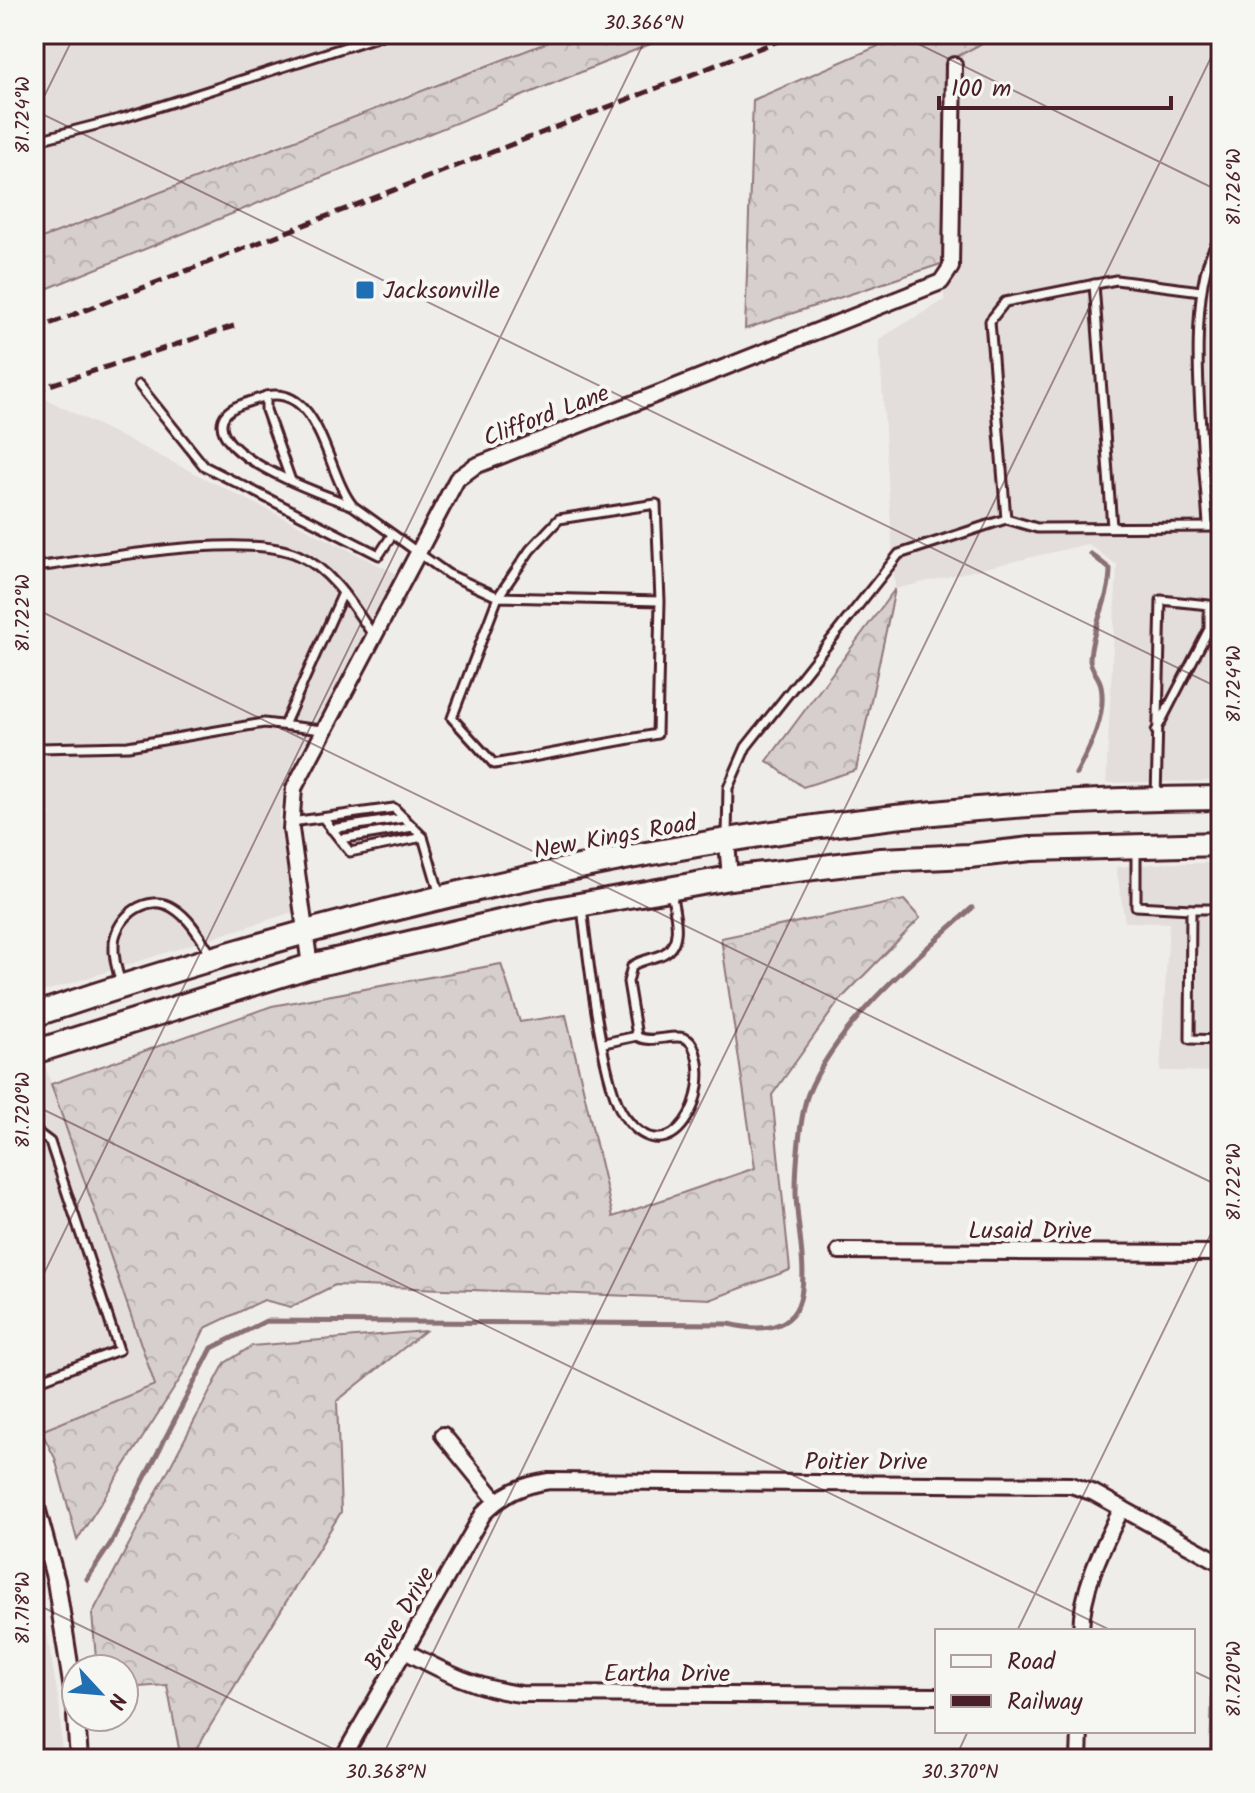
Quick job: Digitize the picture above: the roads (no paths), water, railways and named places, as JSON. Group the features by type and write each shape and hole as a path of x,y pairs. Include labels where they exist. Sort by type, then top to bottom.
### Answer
{"highway":[{"name":"New Kings Road","path":"34,1015 305,930 616,860 898,819 1221,798"},
{"path":"34,1052 310,966 581,905 730,878 881,860 969,856 1031,849 1221,844"}],"street":[{"name":"Clifford Lane","path":"310,966 291,822 294,788 457,479 475,466 941,282 947,276 951,258 954,65"},
{"path":"727,842 730,878"},
{"name":"Lusaid Drive","path":"839,1251 1221,1253"},
{"path":"443,1435 496,1500"},
{"name":"Poitier Drive","path":"496,1500 525,1484 549,1481 1071,1485 1094,1493 1221,1563"},
{"path":"34,1500 38,1529 56,1581 67,1653"},
{"name":"Breve Drive","path":"342,1759 483,1514 496,1500"},
{"path":"1081,1629 1086,1591 1095,1564 1122,1508"},
{"name":"Eartha Drive","path":"405,1651 461,1681 489,1690 521,1694 935,1696"},
{"path":"77,1733 79,1759"},
{"path":"1079,1759 1080,1733"}],"lane":[{"path":"34,141 123,118 386,34"},
{"path":"1208,525 1197,330 1202,279 1221,238"},
{"path":"1006,519 990,321 1005,302 1116,280 1201,291"},
{"path":"1094,284 1112,527"},
{"path":"139,385 204,466 379,555 392,535"},
{"path":"353,506 248,460 237,451 222,421 230,410 266,396 278,394 291,398 316,424 342,493 353,506 448,574 498,597 660,601"},
{"path":"266,396 266,410 291,481"},
{"path":"656,504 660,601 657,734 494,764 452,718 498,597 530,550 559,519 656,504"},
{"path":"727,842 728,788 746,747 899,554 1006,519 1037,528 1221,527"},
{"path":"34,567 223,545 271,548 298,555 320,569 343,593 373,635"},
{"path":"284,725 343,593"},
{"path":"1156,731 1209,629 1209,605 1161,600 1156,731 1156,800"},
{"path":"34,732 39,748 128,746 264,723 322,730"},
{"path":"291,822 394,808 423,837 441,897"},
{"path":"323,818 350,852 423,837"},
{"path":"331,829 404,818"},
{"path":"340,839 413,827"},
{"path":"1136,847 1136,906 1221,909"},
{"path":"637,1036 629,973 632,966 665,954 674,944 677,932 671,889"},
{"path":"122,987 114,939 126,916 146,904 160,903 179,913 213,958"},
{"path":"581,905 604,1043 617,1104 640,1132 657,1139 680,1128 696,1105 699,1085 693,1046 687,1039 677,1037 648,1041 637,1036 604,1043"},
{"path":"1191,909 1190,1039 1221,1040"},
{"path":"34,1130 50,1142 119,1350 34,1382"}],"waterway":[{"path":"1076,774 1096,732 1102,697 1100,682 1090,658 1110,569 1091,554"},
{"path":"87,1579 111,1543 212,1348 266,1321 729,1324 763,1328 784,1322 797,1308 802,1287 796,1180 808,1094 821,1068 857,1018 903,970 972,908"}],"railway":[{"path":"34,330 796,34"},
{"path":"34,390 234,326"}],"place":[{"name":"Jacksonville","path":"365,290"}]}
